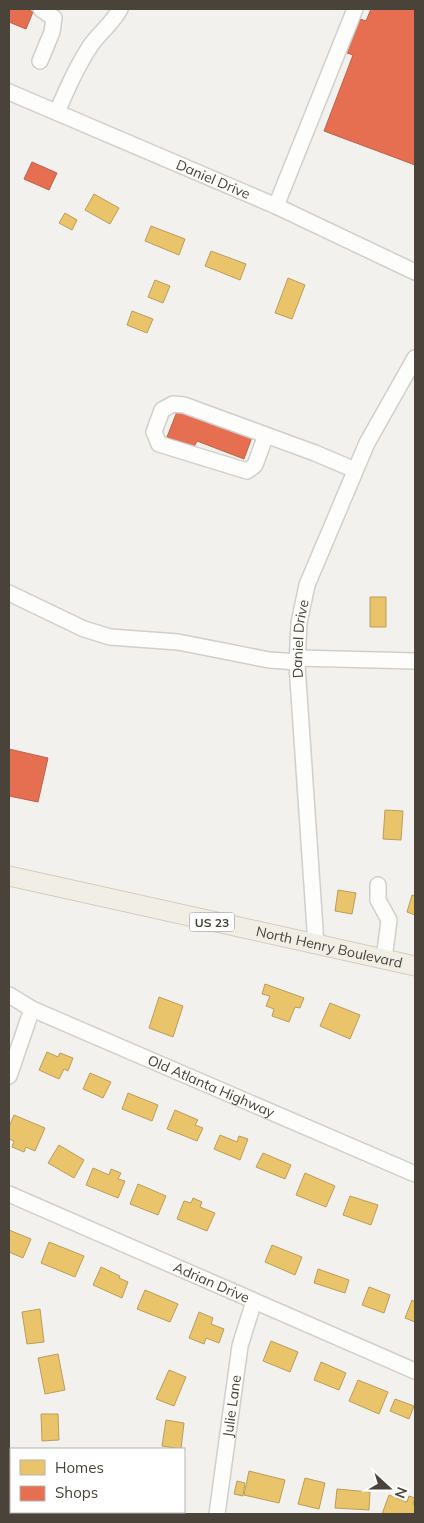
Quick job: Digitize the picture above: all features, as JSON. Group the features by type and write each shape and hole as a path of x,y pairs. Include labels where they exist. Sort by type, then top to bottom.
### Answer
{"main road":[{"name":"North Henry Boulevard","path":"9,876 415,966"}],"street":[{"path":"40,62 52,32 54,18 41,9"},
{"path":"57,112 72,76 92,44 116,17 120,9"},
{"path":"276,206 355,9"},
{"name":"Daniel Drive","path":"9,92 276,206 415,272"},
{"name":"Daniel Drive","path":"316,944 298,660 299,623 307,584 355,470 367,443 415,358"},
{"path":"266,435 255,465 247,471 160,444 154,432 162,410 173,404 184,405 266,435 355,470"},
{"path":"9,593 84,629 110,637 178,642 269,660 415,661"},
{"path":"378,884 378,900 389,920 384,959"},
{"name":"Old Atlanta Highway","path":"9,995 32,1010 415,1174"},
{"path":"9,1076 32,1010"},
{"name":"Adrian Drive","path":"9,1194 415,1371"},
{"name":"Julie Lane","path":"217,1514 240,1346 254,1301"}],"building: Homes":[{"path":"94,194 119,208 110,224 85,210"},
{"path":"65,213 77,220 72,230 59,223"},
{"path":"151,226 185,239 179,255 145,241"},
{"path":"211,251 246,264 240,280 205,266"},
{"path":"288,278 305,285 292,319 275,313"},
{"path":"155,280 170,286 163,303 148,297"},
{"path":"132,311 153,319 147,333 127,325"},
{"path":"370,597 386,597 386,627 370,627"},
{"path":"385,810 403,811 401,840 383,839"},
{"path":"338,890 356,893 352,914 335,911"},
{"path":"412,895 415,896 415,915 407,912"},
{"path":"265,984 304,998 300,1008 295,1007 289,1022 272,1016 274,1009 266,1006 270,996 262,994"},
{"path":"159,997 183,1006 173,1037 149,1028"},
{"path":"330,1003 360,1015 350,1039 320,1026"},
{"path":"47,1052 58,1057 60,1053 73,1058 68,1071 64,1069 59,1079 39,1070"},
{"path":"90,1073 111,1082 103,1098 83,1089"},
{"path":"128,1093 158,1105 152,1121 122,1109"},
{"path":"175,1110 198,1120 195,1125 203,1128 197,1141 167,1129"},
{"path":"14,1115 45,1128 35,1151 26,1147 24,1152 12,1147 14,1141 9,1139 9,1127"},
{"path":"220,1135 237,1142 239,1136 248,1139 240,1160 214,1149"},
{"path":"59,1145 84,1160 74,1178 48,1163"},
{"path":"263,1153 291,1165 285,1179 256,1167"},
{"path":"93,1168 109,1175 111,1169 121,1173 118,1179 125,1181 118,1198 86,1185"},
{"path":"305,1173 335,1186 326,1207 296,1195"},
{"path":"138,1184 166,1196 158,1215 130,1204"},
{"path":"350,1196 378,1205 371,1225 343,1215"},
{"path":"193,1198 202,1202 200,1207 215,1213 207,1231 177,1219 184,1201 191,1203"},
{"path":"9,1230 31,1239 23,1258 9,1252"},
{"path":"49,1242 84,1256 75,1277 41,1263"},
{"path":"272,1245 302,1257 295,1275 265,1262"},
{"path":"101,1267 128,1282 122,1298 93,1285"},
{"path":"318,1269 349,1280 345,1293 314,1283"},
{"path":"369,1287 390,1295 384,1313 362,1305"},
{"path":"145,1290 178,1304 170,1322 137,1309"},
{"path":"412,1300 415,1302 415,1322 405,1318"},
{"path":"40,1309 44,1342 27,1344 22,1312"},
{"path":"199,1312 213,1318 211,1324 224,1329 219,1343 206,1338 204,1344 189,1338"},
{"path":"271,1341 298,1352 290,1372 263,1361"},
{"path":"58,1354 65,1390 45,1394 38,1358"},
{"path":"321,1362 346,1373 339,1390 314,1380"},
{"path":"169,1370 186,1377 174,1406 156,1399"},
{"path":"358,1380 388,1392 379,1414 349,1401"},
{"path":"395,1399 414,1406 409,1419 390,1411"},
{"path":"41,1414 58,1414 59,1440 42,1441"},
{"path":"166,1420 184,1423 181,1448 162,1446"},
{"path":"249,1471 285,1480 279,1503 244,1495"},
{"path":"305,1478 325,1483 319,1509 298,1504"},
{"path":"237,1481 245,1483 243,1496 234,1494"},
{"path":"337,1489 370,1492 369,1510 335,1508"},
{"path":"389,1495 407,1502 409,1496 415,1498 413,1504 415,1505 415,1514 382,1514"},
{"path":"46,1513 64,1513 63,1514"}],"building: Shops":[{"path":"9,9 27,9 33,12 26,29 9,22"},
{"path":"371,9 415,9 415,165 324,131 353,55 347,53 360,19 366,21"},
{"path":"32,162 57,173 49,190 24,179"},
{"path":"178,409 252,437 244,459 197,441 194,447 167,437"},
{"path":"9,749 48,758 38,802 9,796"}]}
